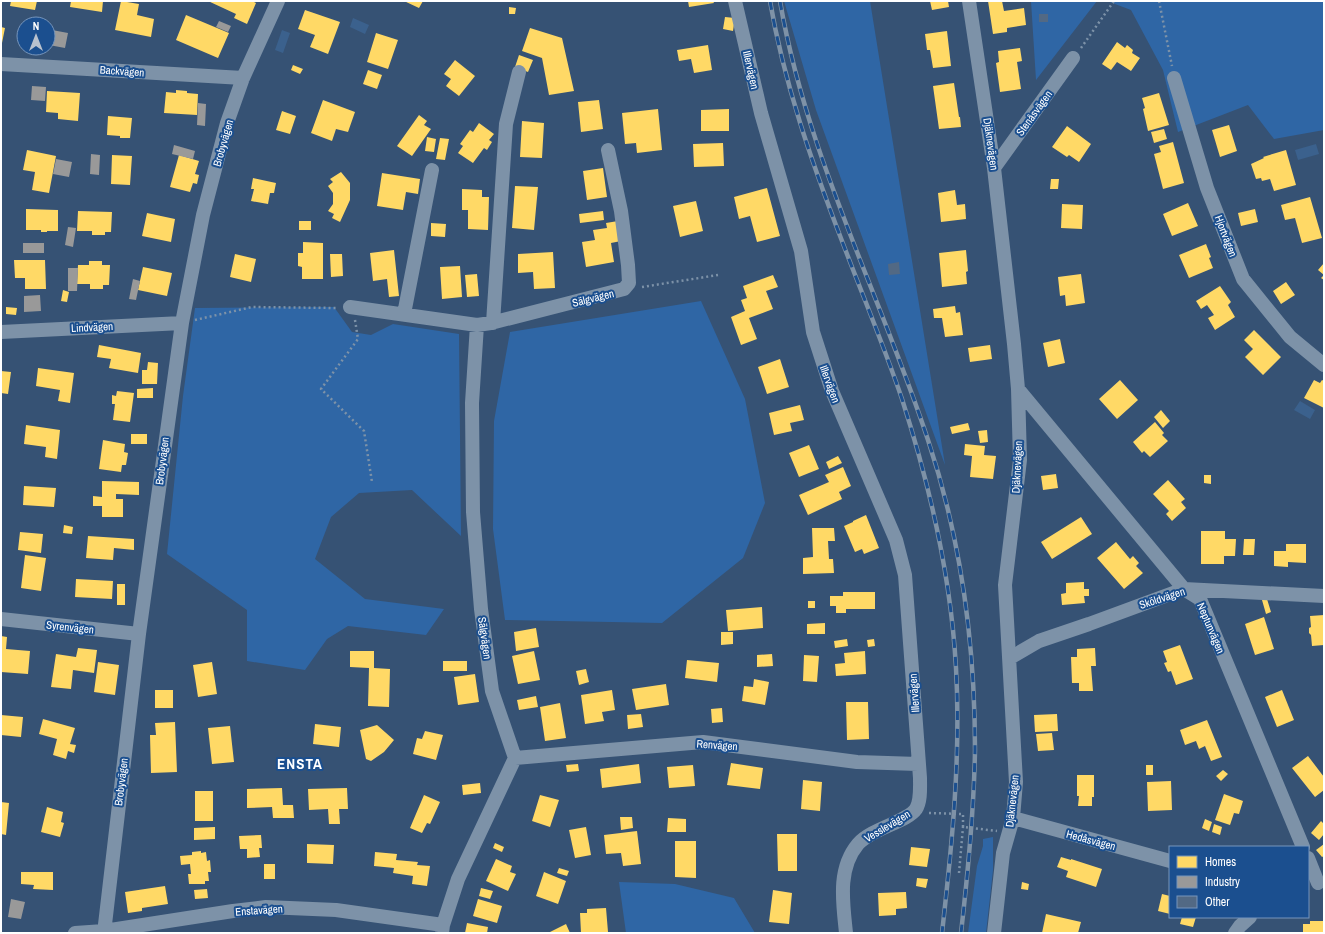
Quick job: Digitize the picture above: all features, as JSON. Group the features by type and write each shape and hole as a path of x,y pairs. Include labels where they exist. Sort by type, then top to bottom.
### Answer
{"street":[{"name":"Brobyvägen","path":"104,932 138,634 182,323 203,215 227,123 243,78 278,1"},
{"name":"Illervägen","path":"735,1 761,113 801,251 813,332 832,391 896,540 906,575 918,764"},
{"name":"Djäknevägen","path":"969,1 994,168 1018,389 1020,460 1005,585 1016,782 1012,818 1004,854 994,933"},
{"name":"Stenåsvägen","path":"994,168 1073,58"},
{"name":"Backvägen","path":"1,64 243,78"},
{"path":"493,323 506,124 519,72"},
{"name":"Hjortvägen","path":"1174,78 1207,188 1243,279 1290,337 1324,365"},
{"name":"Sälgvägen","path":"350,307 477,325 493,323 624,290 629,283 628,265 621,211 608,150"},
{"path":"404,314 432,170"},
{"name":"Lindvägen","path":"1,332 182,323"},
{"name":"Sälgvägen","path":"477,325 472,403 473,512 481,609 492,691 514,758"},
{"name":"Neptunvägen","path":"1018,389 1184,589 1200,599 1303,846"},
{"name":"Sköldvägen","path":"1010,658 1039,641 1184,589 1324,596"},
{"name":"Syrenvägen","path":"1,619 138,634"},
{"name":"Renvägen","path":"514,758 703,742 857,762 918,764"},
{"path":"442,929 458,879 514,758"},
{"name":"Vesslevägen","path":"846,933 842,886 851,855 858,844 872,833 906,816 916,809 920,789 918,764"},
{"name":"Hedåsvägen","path":"1012,818 1169,861"},
{"path":"1309,861 1317,884"},
{"name":"Enstavägen","path":"75,933 104,932 266,907 336,910 442,929"},
{"path":"1235,933 1249,918"}],"path":[{"path":"1073,58 1114,1"},
{"path":"1159,1 1174,78"},
{"path":"624,290 718,275"},
{"path":"182,323 252,307 350,307 356,323 358,339 322,389 364,431 372,482"},
{"path":"916,809 928,813 963,814 958,873"},
{"path":"963,827 1009,832"}],"shaded area":[{"path":"784,1 870,1 945,465 816,110"},
{"path":"1031,1 1097,1 1036,80"},
{"path":"1107,1 1324,1 1324,130 1274,139 1248,105 1178,132 1163,70 1131,10"},
{"path":"353,18 369,25 365,34 350,27"},
{"path":"282,30 290,33 283,53 275,50"},
{"path":"1316,144 1319,154 1298,160 1295,150"},
{"path":"701,301 745,399 765,503 743,558 662,623 505,620 493,529 494,421 510,332"},
{"path":"334,307 352,332 371,335 393,324 459,334 461,536 412,490 359,493 331,517 315,559 365,599 444,609 426,635 348,626 327,639 305,670 247,661 247,610 167,554 183,396 195,308"},
{"path":"1300,401 1315,410 1310,419 1294,410"},
{"path":"993,837 993,870 986,933 968,933 977,866 983,846 983,839"},
{"path":"619,882 675,884 734,898 755,933 626,933"}],"building: Homes":[{"path":"11,1 37,1 35,10 10,6"},
{"path":"71,1 103,1 102,12 70,7"},
{"path":"121,1 139,4 137,15 154,19 151,37 115,30"},
{"path":"208,1 252,1 256,3 247,24 234,18 236,14"},
{"path":"404,1 423,1 419,8"},
{"path":"688,1 713,1 714,3 689,7"},
{"path":"930,1 948,1 949,7 932,10"},
{"path":"988,1 1002,1 1004,11 1024,8 1026,25 1007,28 1007,32 993,34"},
{"path":"509,7 516,8 515,14 509,14"},
{"path":"305,10 340,22 328,54 310,47 315,35 298,29"},
{"path":"186,15 229,33 218,58 176,40"},
{"path":"725,17 735,18 733,31 723,29"},
{"path":"1,27 5,28 2,43 1,43"},
{"path":"530,28 562,38 574,91 549,95 542,58 522,51"},
{"path":"947,31 951,66 933,68 930,50 927,50 925,34"},
{"path":"376,33 398,40 388,69 367,62"},
{"path":"1117,42 1125,48 1127,45 1133,50 1132,53 1140,58 1131,71 1117,62 1111,70 1102,64"},
{"path":"708,45 712,70 694,73 691,59 679,61 677,50"},
{"path":"1020,48 1022,61 1017,62 1021,89 1000,92 996,63 999,62 998,51"},
{"path":"519,55 533,60 528,72 515,67"},
{"path":"455,60 475,76 459,96 446,86 451,79 444,74"},
{"path":"293,65 303,69 300,74 291,70"},
{"path":"368,70 382,75 377,89 363,84"},
{"path":"954,83 961,127 939,129 933,86"},
{"path":"176,90 198,94 197,115 164,113 166,92 176,93"},
{"path":"47,91 80,93 78,121 58,119 58,113 46,112"},
{"path":"1159,93 1169,125 1148,131 1142,98"},
{"path":"323,100 355,112 348,132 336,129 332,141 311,133"},
{"path":"599,100 603,129 581,132 578,102"},
{"path":"658,109 662,150 637,153 636,143 625,144 622,113"},
{"path":"729,109 729,131 701,131 701,110"},
{"path":"282,111 296,116 290,134 276,130"},
{"path":"419,115 427,121 424,125 431,129 412,156 397,146"},
{"path":"108,116 132,118 130,138 120,138 120,136 107,135"},
{"path":"522,121 544,123 542,158 520,157"},
{"path":"479,123 494,134 489,140 492,142 487,150 484,148 473,163 458,153 463,146 460,144 470,130 473,132"},
{"path":"1229,125 1237,151 1220,157 1212,130"},
{"path":"1067,126 1091,144 1079,162 1069,155 1067,157 1052,147"},
{"path":"1164,129 1167,139 1154,143 1151,132"},
{"path":"427,137 436,139 434,152 425,151"},
{"path":"440,138 449,139 445,160 436,159"},
{"path":"1173,142 1184,183 1163,189 1154,154 1161,152 1159,146"},
{"path":"723,143 724,166 694,167 693,144"},
{"path":"27,150 56,156 49,193 32,190 35,172 23,170"},
{"path":"1286,150 1296,185 1274,191 1270,179 1262,181 1261,178 1256,179 1251,164 1264,158 1263,157"},
{"path":"112,155 132,156 130,185 111,184"},
{"path":"179,155 199,161 195,174 199,175 197,184 193,183 190,192 170,187"},
{"path":"603,168 607,197 587,200 583,171"},
{"path":"341,172 350,183 350,200 340,222 332,218 334,214 328,211 333,204 333,193 328,186 333,182 330,179"},
{"path":"382,173 420,179 418,194 406,192 403,210 377,206"},
{"path":"253,178 276,183 274,193 270,193 268,204 251,201 254,189 251,189"},
{"path":"1051,179 1059,179 1058,189 1050,189"},
{"path":"515,186 538,187 534,230 512,228"},
{"path":"767,188 780,236 757,242 750,216 739,219 734,197"},
{"path":"462,189 482,190 482,197 489,197 488,230 468,229 468,210 462,210"},
{"path":"955,190 957,205 965,204 966,219 941,222 938,193"},
{"path":"1310,197 1322,238 1302,243 1295,218 1285,220 1281,205"},
{"path":"696,201 703,231 680,237 673,206"},
{"path":"1188,203 1198,226 1172,236 1163,214"},
{"path":"1062,204 1083,205 1082,229 1061,228"},
{"path":"26,209 58,210 58,231 41,232 41,230 26,230"},
{"path":"1255,209 1258,222 1241,226 1238,213"},
{"path":"78,211 112,212 111,232 105,232 105,235 92,235 92,231 77,231"},
{"path":"603,211 604,220 580,223 579,214"},
{"path":"147,213 175,219 171,242 142,236"},
{"path":"299,221 311,221 311,230 299,230"},
{"path":"618,221 621,241 611,243 614,262 586,267 582,242 595,240 593,230 607,228 606,223"},
{"path":"431,223 446,224 445,237 431,236"},
{"path":"303,242 323,243 323,279 302,279 302,267 298,266 298,253 303,253"},
{"path":"1206,244 1213,268 1189,278 1179,255"},
{"path":"394,250 399,296 389,297 387,279 373,281 370,253"},
{"path":"966,250 968,271 966,272 967,284 942,287 939,253"},
{"path":"553,252 555,288 534,289 533,272 518,273 518,254"},
{"path":"235,254 256,259 251,282 230,277"},
{"path":"330,254 342,254 343,276 331,277"},
{"path":"14,260 45,260 46,289 25,289 25,278 15,278"},
{"path":"89,261 102,261 102,265 110,265 109,285 103,285 103,289 90,289 90,284 77,284 78,265 89,265"},
{"path":"1324,263 1324,275 1318,270"},
{"path":"460,266 462,297 442,299 440,267"},
{"path":"143,267 172,273 167,296 138,290"},
{"path":"477,274 479,296 467,297 465,275"},
{"path":"1081,274 1085,303 1066,306 1065,295 1060,296 1058,277"},
{"path":"773,275 778,287 766,291 773,309 749,318 757,339 741,345 731,317 745,311 741,300 747,298 743,286"},
{"path":"1286,282 1295,295 1281,304 1273,291"},
{"path":"1220,286 1231,302 1228,305 1235,317 1215,330 1208,318 1214,315 1207,305 1201,309 1196,301"},
{"path":"63,290 69,292 67,302 61,301"},
{"path":"955,306 956,313 960,312 963,335 945,337 942,318 934,318 933,309"},
{"path":"6,307 17,308 16,315 6,314"},
{"path":"1254,330 1281,357 1263,375 1245,357 1253,349 1244,340"},
{"path":"1060,339 1065,363 1048,367 1043,343"},
{"path":"99,345 141,353 138,373 109,368 111,359 97,357"},
{"path":"990,345 992,359 970,362 968,348"},
{"path":"780,359 789,387 767,394 758,367"},
{"path":"148,362 158,363 157,384 142,384 142,370 147,370"},
{"path":"38,368 74,373 70,403 58,401 60,390 36,386"},
{"path":"1,371 11,372 8,394 1,393"},
{"path":"1120,380 1138,400 1117,419 1099,399"},
{"path":"1314,380 1320,383 1322,380 1324,381 1324,408 1304,398"},
{"path":"153,388 153,398 137,398 137,389"},
{"path":"117,391 134,393 130,422 113,420 115,404 112,404 112,395 116,396"},
{"path":"800,405 804,420 790,423 792,431 774,435 769,413"},
{"path":"1161,410 1170,421 1163,428 1154,417"},
{"path":"1155,422 1164,433 1162,435 1168,441 1150,457 1144,451 1142,453 1133,442"},
{"path":"968,423 970,430 952,434 950,427"},
{"path":"26,425 60,430 57,459 45,457 46,447 24,444"},
{"path":"987,430 988,442 980,443 978,431"},
{"path":"131,434 147,434 147,444 131,444"},
{"path":"103,440 125,444 124,452 128,453 126,465 122,465 121,472 99,469"},
{"path":"965,444 985,446 984,455 996,456 993,479 970,477 972,456 964,455"},
{"path":"809,445 819,469 799,477 789,453"},
{"path":"838,456 842,463 829,469 826,462"},
{"path":"843,467 851,486 839,492 842,499 808,515 799,495 829,482 825,475"},
{"path":"1056,474 1058,488 1043,490 1041,476"},
{"path":"1204,475 1211,475 1211,484 1204,483"},
{"path":"1168,480 1185,499 1181,502 1186,508 1172,521 1166,514 1169,511 1153,494"},
{"path":"102,481 139,482 139,495 116,494 116,499 123,499 123,517 102,517 102,506 93,506 93,496 102,497"},
{"path":"24,486 56,488 54,507 23,505"},
{"path":"866,515 879,548 864,554 862,549 855,552 844,526"},
{"path":"1081,517 1092,534 1052,559 1041,542"},
{"path":"64,525 73,527 72,534 63,533"},
{"path":"812,528 834,528 835,541 828,541 829,559 833,559 834,573 803,574 803,558 813,557"},
{"path":"1201,531 1225,531 1225,539 1236,539 1235,556 1224,556 1224,564 1201,564"},
{"path":"20,532 43,534 41,553 18,550"},
{"path":"88,536 134,539 134,550 114,548 113,560 86,558"},
{"path":"1244,539 1255,539 1254,555 1243,555"},
{"path":"1116,542 1130,559 1133,556 1139,563 1136,566 1143,573 1124,589 1097,558"},
{"path":"1286,544 1306,544 1306,563 1288,562 1288,567 1274,566 1274,551 1286,551"},
{"path":"25,555 46,558 41,591 21,588"},
{"path":"76,579 113,581 112,599 75,597"},
{"path":"1084,582 1084,589 1089,589 1089,596 1084,596 1085,603 1062,605 1061,594 1066,593 1066,583"},
{"path":"117,584 125,584 125,605 117,605"},
{"path":"843,592 875,592 875,609 846,609 846,613 836,613 836,606 830,606 830,596 843,596"},
{"path":"1267,599 1271,612 1266,614 1262,600"},
{"path":"808,601 815,601 815,608 808,608"},
{"path":"762,607 763,628 728,631 726,610"},
{"path":"1324,615 1324,645 1312,646 1311,635 1309,633 1309,628 1311,627 1310,616"},
{"path":"1264,617 1274,649 1255,655 1245,624"},
{"path":"825,623 825,634 807,634 807,624"},
{"path":"536,628 539,647 516,651 514,632"},
{"path":"721,632 733,632 733,644 721,645"},
{"path":"1,636 7,637 6,649 30,651 28,674 1,672"},
{"path":"847,639 848,646 835,648 834,641"},
{"path":"874,639 875,646 868,647 867,640"},
{"path":"1180,645 1193,679 1176,685 1171,671 1168,672 1164,663 1167,662 1163,651"},
{"path":"78,648 97,650 94,673 73,670 71,689 51,687 56,654 76,657"},
{"path":"1095,648 1096,666 1091,666 1093,691 1079,691 1079,683 1072,683 1071,657 1077,657 1077,649"},
{"path":"350,651 374,651 374,668 390,669 389,707 368,706 369,668 350,667"},
{"path":"534,651 540,680 518,684 512,656"},
{"path":"865,651 866,674 836,676 835,664 845,663 844,653"},
{"path":"772,654 773,666 757,667 757,655"},
{"path":"804,655 819,656 817,682 803,681"},
{"path":"687,660 719,663 717,682 685,678"},
{"path":"443,661 467,661 467,671 443,671"},
{"path":"98,662 119,665 115,695 94,692"},
{"path":"212,662 217,694 198,697 193,665"},
{"path":"586,669 589,682 579,685 576,671"},
{"path":"475,674 479,702 458,705 454,677"},
{"path":"754,679 769,682 765,705 742,701 744,686 753,687"},
{"path":"666,684 669,705 636,710 632,689"},
{"path":"155,690 173,690 173,708 155,708"},
{"path":"612,690 615,710 602,712 604,721 585,724 581,695"},
{"path":"1282,690 1294,720 1277,727 1265,697"},
{"path":"536,696 538,707 519,710 517,700"},
{"path":"846,702 868,702 869,739 847,740"},
{"path":"560,703 566,738 545,741 540,707"},
{"path":"722,708 723,722 712,723 711,709"},
{"path":"641,714 643,727 628,729 627,715"},
{"path":"1057,714 1058,731 1035,732 1034,715"},
{"path":"1,715 23,717 21,737 1,735"},
{"path":"43,719 75,728 70,744 76,745 74,753 68,751 66,759 53,755 57,739 39,734"},
{"path":"1207,720 1222,757 1211,761 1205,746 1199,749 1196,741 1185,745 1180,730"},
{"path":"175,722 177,772 151,773 150,735 156,735 155,723"},
{"path":"315,724 341,727 339,747 313,744"},
{"path":"377,725 394,740 384,752 371,761 366,759 360,730"},
{"path":"230,726 234,762 212,764 208,728"},
{"path":"425,731 443,735 436,760 413,754 417,738 422,739"},
{"path":"1052,733 1054,750 1038,751 1036,734"},
{"path":"1308,756 1324,777 1324,790 1315,797 1292,768"},
{"path":"731,763 763,768 760,789 727,785"},
{"path":"578,764 579,771 567,772 566,765"},
{"path":"639,764 641,783 602,788 600,769"},
{"path":"693,765 695,786 669,788 667,767"},
{"path":"1146,765 1153,765 1153,775 1146,775"},
{"path":"1223,770 1228,774 1221,781 1216,776"},
{"path":"1077,775 1094,775 1094,797 1092,797 1092,806 1078,806 1079,796 1077,796"},
{"path":"803,780 822,782 820,811 801,809"},
{"path":"1171,781 1172,810 1148,811 1147,782"},
{"path":"480,783 481,793 463,795 462,785"},
{"path":"282,788 283,805 293,805 294,818 273,818 272,807 247,808 247,789"},
{"path":"347,788 348,809 339,809 340,824 329,824 328,809 309,810 308,789"},
{"path":"195,791 213,791 213,821 195,821"},
{"path":"1224,794 1243,801 1239,814 1234,813 1230,825 1215,820"},
{"path":"424,795 440,802 430,824 427,823 422,833 410,828"},
{"path":"540,795 559,800 550,827 532,821"},
{"path":"1,802 9,803 6,835 1,834"},
{"path":"47,807 63,812 61,822 64,823 60,837 41,832"},
{"path":"620,817 632,817 633,828 621,830"},
{"path":"668,818 686,819 686,832 667,832"},
{"path":"1205,819 1212,822 1209,831 1202,828"},
{"path":"1321,821 1324,824 1324,834 1319,840 1311,833"},
{"path":"1214,824 1222,827 1220,835 1212,832"},
{"path":"215,827 215,839 194,840 194,828"},
{"path":"586,827 591,855 575,858 569,830"},
{"path":"637,831 641,864 623,866 621,853 606,854 604,835"},
{"path":"777,834 797,834 797,871 778,871"},
{"path":"261,835 262,848 259,848 260,857 247,858 247,849 240,849 239,836"},
{"path":"675,841 696,841 696,878 675,877"},
{"path":"495,843 504,847 502,852 493,848"},
{"path":"307,844 334,845 333,864 307,863"},
{"path":"1324,844 1324,856 1322,857 1316,850"},
{"path":"911,847 930,849 927,867 909,865"},
{"path":"201,851 201,853 206,852 207,861 210,860 211,872 208,872 209,881 205,881 205,884 189,884 188,874 191,874 190,864 181,865 180,856 192,855 192,852"},
{"path":"375,852 397,854 396,860 418,862 417,865 430,866 427,886 412,884 413,876 393,873 394,868 374,866"},
{"path":"1061,857 1102,869 1096,887 1066,877 1068,871 1057,867"},
{"path":"496,859 512,866 510,872 516,874 508,891 486,881"},
{"path":"264,864 275,864 275,879 264,879"},
{"path":"559,868 569,871 567,876 557,873"},
{"path":"21,872 53,872 53,890 33,889 34,885 21,884"},
{"path":"544,872 566,881 558,904 536,896"},
{"path":"917,878 928,879 926,888 916,886"},
{"path":"1022,882 1029,884 1028,890 1021,889"},
{"path":"165,886 168,904 142,908 142,911 128,913 125,892"},
{"path":"481,888 493,891 490,899 479,896"},
{"path":"207,889 208,898 195,899 194,890"},
{"path":"773,890 792,893 789,924 769,922"},
{"path":"906,892 907,908 896,909 896,915 879,916 878,893"},
{"path":"1162,894 1169,896 1169,914 1158,911"},
{"path":"478,899 502,906 497,923 473,916"},
{"path":"606,908 608,932 581,933 580,913 587,913 587,909"},
{"path":"1046,914 1081,922 1078,933 1042,933"},
{"path":"1182,918 1196,918 1193,927 1180,924"},
{"path":"1310,921 1324,921 1324,933 1303,933 1303,924 1310,924"},
{"path":"467,923 488,927 487,933 465,933"},
{"path":"566,924 570,933 550,932"}],"building: Industry":[{"path":"219,21 231,26 228,32 216,27"},
{"path":"56,31 68,33 65,48 56,46"},
{"path":"32,86 46,87 45,101 31,100"},
{"path":"198,103 206,104 205,126 197,125"},
{"path":"174,145 195,151 193,159 172,154"},
{"path":"91,154 100,155 99,175 90,174"},
{"path":"56,159 72,162 69,177 53,174"},
{"path":"68,227 76,228 73,247 65,245"},
{"path":"23,243 44,243 44,253 23,253"},
{"path":"68,268 78,268 77,291 68,291"},
{"path":"133,279 140,281 136,300 129,299"},
{"path":"40,295 41,311 24,312 24,296"},
{"path":"11,899 25,902 21,919 8,917"}],"building: Other":[{"path":"1039,14 1048,14 1048,22 1039,22"},
{"path":"899,262 900,274 889,275 888,264"}],"railway":[{"path":"770,1 783,62 800,122 831,212 902,399 922,465 938,532 953,634 957,701 955,801 942,933"},
{"path":"780,1 792,58 807,114 846,223 909,385 928,440 949,516 957,554 969,632 975,750 970,842 961,933"}],"district":[{"name":"ENSTA","path":"300,764"}]}
